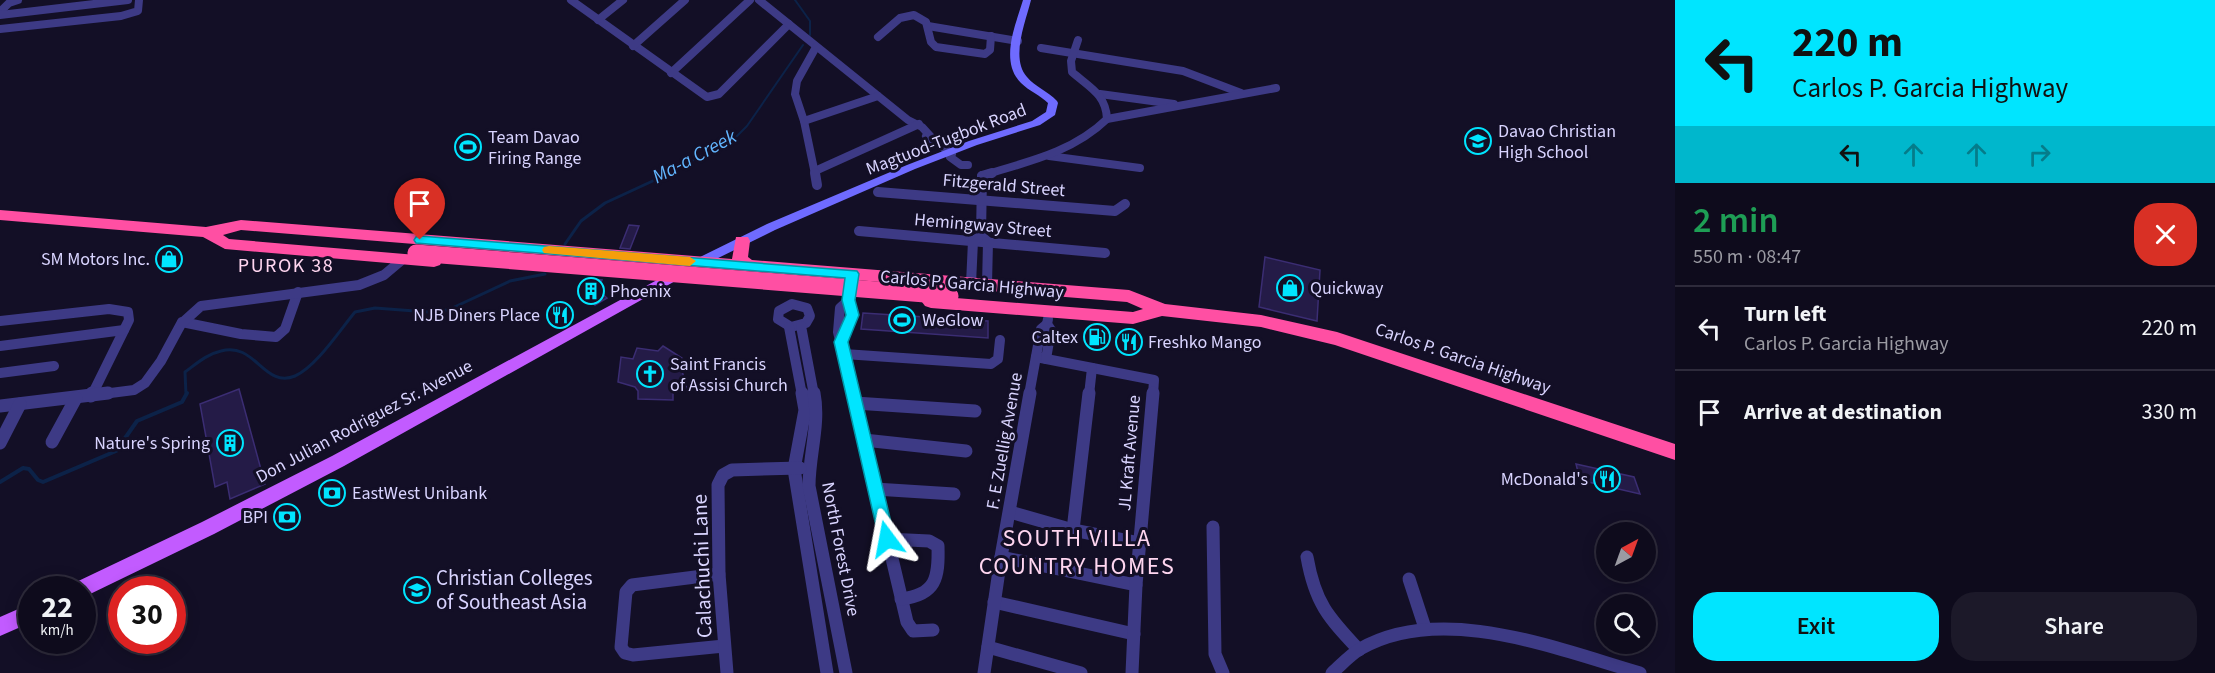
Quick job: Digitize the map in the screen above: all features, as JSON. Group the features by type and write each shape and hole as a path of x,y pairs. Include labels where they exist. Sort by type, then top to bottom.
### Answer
{"highway":[{"name":"Carlos P. Garcia Highway","path":"0,215 212,233 241,225 1130,296 1155,309"},
{"name":"Carlos P. Garcia Highway","path":"212,233 225,244 413,253 950,293 1132,311 1155,309 1261,321 1337,339 1675,452"},
{"path":"742,241 740,258 749,266 760,288"},
{"path":"432,261 443,242"},
{"path":"484,265 495,246"},
{"path":"535,269 545,250"},
{"name":"Carlos P. Garcia Highway","path":"413,253 432,261 760,288 799,298 924,301 1048,317 1133,318 1155,309"},
{"path":"582,273 590,253"},
{"path":"626,277 634,257"},
{"path":"727,285 749,266"},
{"path":"799,298 804,270"},
{"path":"849,298 852,274"},
{"path":"924,301 925,280"}],"main road":[{"name":"Magtuod-Tugbok Road","path":"700,262 742,241 951,153 1047,117 1053,110 1051,100 1023,79 1016,59 1027,0"},
{"name":"Don Julian Rodriguez Sr. Avenue","path":"96,582 208,528 338,460 700,262"},
{"path":"0,627 18,619"}],"street":[{"path":"0,14 128,0"},
{"path":"0,29 121,16 136,12 139,9 139,0"},
{"path":"570,0 703,96 710,98 719,94 789,24"},
{"path":"598,20 622,0"},
{"path":"633,46 686,0"},
{"path":"671,73 750,0"},
{"path":"759,0 913,124 921,134 932,138 951,153 951,157 961,165 968,165 982,176"},
{"path":"0,14 5,6 16,1"},
{"path":"878,37 892,23 907,16 921,17 928,26 933,45 983,54 989,52 993,36"},
{"path":"928,26 1018,40"},
{"path":"1078,40 1070,67 1072,72 1100,94 1108,106 1107,119"},
{"path":"816,46 796,88 796,102 804,122 817,185"},
{"path":"1041,48 1183,71 1240,93"},
{"path":"982,176 1046,155 1086,138 1107,119 1276,88"},
{"path":"1100,94 1184,106"},
{"path":"804,122 878,96"},
{"path":"815,171 913,124"},
{"path":"1046,155 1140,168"},
{"path":"979,284 982,176"},
{"name":"Fitzgerald Street","path":"878,192 1115,211 1125,204"},
{"name":"Hemingway Street","path":"859,231 980,245 1105,253"},
{"path":"979,284 980,245"},
{"path":"0,406 134,390 146,383 182,322 190,313 207,304 369,282 391,271 413,253"},
{"path":"182,322 241,334 276,337 285,329 298,292"},
{"path":"799,298 810,316 795,326 780,322 778,315 787,305 799,298"},
{"path":"849,298 853,315 842,348 901,599 910,629 933,630"},
{"path":"0,321 119,309 128,312 130,316 124,330 90,396"},
{"name":"F. E Zuellig Avenue","path":"984,673 1001,557 1041,358 1051,330 1048,317"},
{"name":"North Forest Drive","path":"795,326 817,416 809,468 809,486 846,673"},
{"path":"0,346 124,330"},
{"path":"842,348 991,364 998,359 1000,340"},
{"name":"North Forest Drive","path":"800,352 805,410 794,469 827,673"},
{"path":"1041,358 1092,368 1073,530"},
{"path":"0,373 54,366"},
{"name":"JL Kraft Avenue","path":"1092,368 1154,380 1139,543 1132,673"},
{"path":"52,442 76,398"},
{"path":"855,403 975,411"},
{"path":"0,443 20,404"},
{"path":"864,440 966,451"},
{"name":"Calachuchi Lane","path":"727,673 719,574 718,485 722,476 732,470 809,468"},
{"path":"875,489 954,494"},
{"path":"1010,512 1073,530 1139,543"},
{"path":"1214,527 1215,654 1223,673"},
{"path":"887,539 930,541 938,546 931,587 921,596 901,599"},
{"path":"1001,557 1136,585"},
{"path":"1307,557 1315,598 1323,611 1359,650"},
{"path":"719,574 632,585 626,592 621,647 625,653 633,656 724,646"},
{"path":"1409,579 1425,628"},
{"path":"994,602 1134,634"},
{"path":"1332,673 1359,650 1394,635 1425,628 1479,631 1640,673"},
{"path":"988,647 1081,673"}],"building":[{"path":"629,225 639,226 630,249 620,248"},
{"name":"Quickway","path":"1265,257 1320,270 1317,321 1259,307"},
{"name":"Phoenix","path":"590,279 602,280 598,290 607,298 595,305 582,293"},
{"path":"863,313 988,321 988,338 861,329"},
{"name":"Caltex","path":"1088,328 1106,329 1107,346 1089,344"},
{"name":"Saint Francis of Assisi Church","path":"663,346 682,358 689,367 682,371 687,388 673,388 673,400 638,399 638,391 635,387 618,382 621,357 633,359 637,348 658,351"},
{"name":"Nature's Spring","path":"239,389 265,484 230,499 227,482 215,487 200,404"},
{"name":"McDonald's","path":"1576,464 1634,477 1640,494 1580,480"}],"waterway":[{"name":"Ma-a Creek","path":"795,0 810,21 810,35"},
{"name":"Ma-a Creek","path":"666,174 733,140 747,126 803,45"},
{"name":"Ma-a Creek","path":"565,244 581,221 605,203 670,173"},
{"name":"Ma-a Creek","path":"186,395 185,372 216,352 233,350 243,353 275,376 284,378 295,376 319,357 355,312 375,308 428,312 448,310 510,281 545,274"},
{"name":"Ma-a Creek","path":"0,482 23,468 29,469 38,480 43,482 116,451 137,421 182,402 186,395"}],"slow traffic":[{"path":"549,250 690,261"}],"place":[{"name":"Davao Christian High School","path":"1478,141"},
{"name":"Team Davao Firing Range","path":"468,147"},
{"name":"SM Motors Inc.","path":"169,259"},
{"name":"Quickway","path":"1290,288"},
{"name":"Phoenix","path":"591,291"},
{"name":"NJB Diners Place","path":"560,315"},
{"name":"WeGlow","path":"902,320"},
{"name":"Caltex","path":"1097,337"},
{"name":"Freshko Mango","path":"1129,342"},
{"name":"Saint Francis of Assisi Church","path":"650,374"},
{"name":"Nature's Spring","path":"230,443"},
{"name":"McDonald's","path":"1607,479"},
{"name":"EastWest Unibank","path":"332,493"},
{"name":"BPI","path":"287,517"},
{"name":"Christian Colleges of Southeast Asia","path":"417,590"}],"district":[{"name":"PUROK 38","path":"286,265"},
{"name":"SOUTH VILLA COUNTRY HOMES","path":"1077,552"}],"route":[{"path":"420,240 852,274 849,300 853,315 841,342 887,539"}]}
